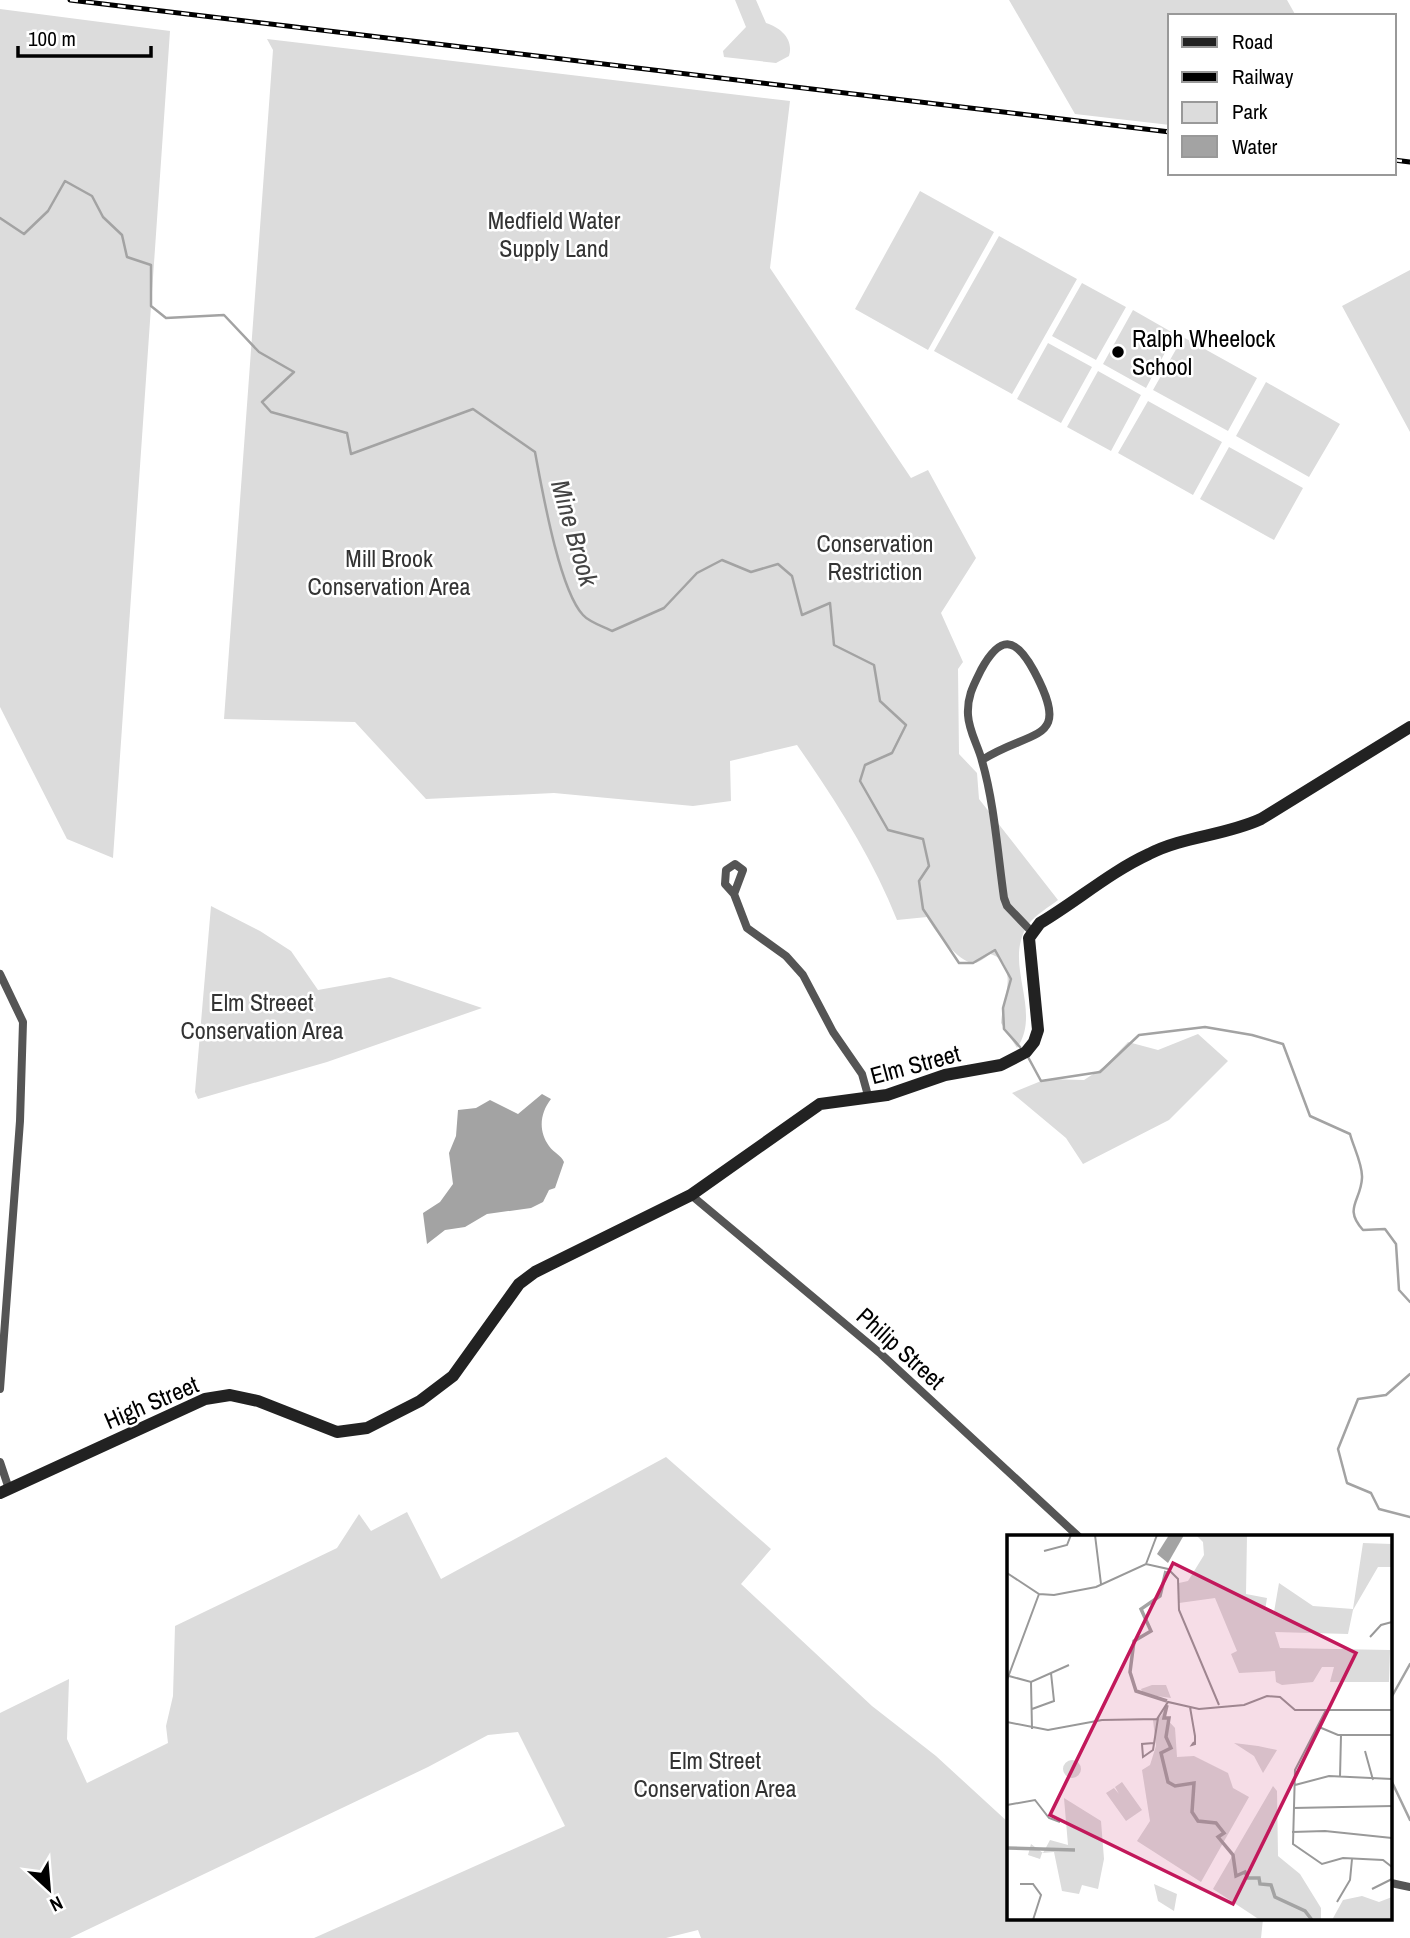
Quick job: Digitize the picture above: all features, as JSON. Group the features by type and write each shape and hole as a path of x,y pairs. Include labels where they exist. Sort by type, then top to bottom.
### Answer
{"street":[{"path":"982,760 1038,733 1047,727 1050,719 1050,701 1027,659 1016,646 1009,643 998,645 991,652 969,694 971,731 982,760 1004,898 1007,906 1032,932 1040,923 1149,853 1180,842 1239,829 1410,727"},
{"path":"734,894 747,928 786,956 803,975 833,1032 862,1074 869,1099"},
{"name":"Elm Street","path":"365,1429 420,1401 453,1376 519,1284 535,1272 691,1195 820,1104 869,1099 945,1075 1001,1065 1026,1052 1034,1042 1038,1021 1029,948 1032,932"},
{"path":"0,974 23,1022 20,1121 0,1389"},
{"name":"Philip Street","path":"691,1195 873,1347 1077,1535"},
{"name":"High Street","path":"4,1491 205,1399 230,1395 258,1401 337,1432 365,1429"},
{"path":"0,1462 4,1491"},
{"path":"1392,1882 1410,1887"}],"green space":[{"path":"735,0 756,0 766,23 777,28 788,39 789,56 776,63 724,57 723,51 746,27"},
{"path":"1009,0 1287,0 1295,14 1168,14 1168,125 1075,114"},
{"path":"0,9 170,31 113,858 67,839 0,707"},
{"path":"267,39 790,101 770,268 911,478 928,470 976,558 941,613 963,662 958,669 959,754 977,773 979,799 1058,900 1031,921 1021,940 1020,971 1026,1018 1024,1033 1017,1048 1001,1023 1007,984 1005,965 990,954 975,963 962,958 941,937 927,917 897,920 852,830 797,745 730,761 731,801 693,806 554,793 426,799 355,722 224,719 273,50"},
{"path":"920,191 994,232 928,350 855,309"},
{"path":"999,236 1077,279 1012,394 934,351"},
{"path":"1410,270 1410,432 1342,306"},
{"path":"1082,283 1126,307 1096,360 1052,336"},
{"path":"1133,310 1175,334 1146,388 1103,364"},
{"path":"1183,337 1257,378 1228,431 1153,390"},
{"path":"1048,343 1092,367 1061,423 1017,399"},
{"path":"1098,371 1141,395 1111,451 1067,427"},
{"path":"1266,382 1340,424 1309,477 1236,436"},
{"path":"1148,401 1222,442 1193,495 1118,453"},
{"path":"1229,447 1303,488 1274,540 1200,499"},
{"name":"Elm Streeet Conservation Area","path":"211,906 260,931 291,951 318,990 390,977 482,1008 327,1062 198,1099 195,1092"},
{"path":"1198,1034 1228,1061 1169,1120 1083,1164 1066,1138 1012,1093 1046,1079 1084,1080 1104,1067 1128,1042 1158,1050"},
{"name":"Elm Street Conservation Area","path":"666,1457 771,1549 741,1584 872,1706 936,1756 1007,1821 1007,1920 1263,1920 1261,1938 701,1938 698,1930 666,1938 314,1938 565,1826 518,1732 488,1735 428,1767 70,1938 0,1938 0,1713 69,1679 67,1739 87,1783 168,1743 166,1726 173,1696 175,1626 337,1548 359,1514 371,1531 407,1512 441,1579"}],"water":[{"path":"542,1094 551,1099 544,1110 543,1134 549,1146 564,1162 555,1188 549,1190 543,1202 531,1208 487,1214 465,1227 445,1230 427,1244 423,1213 440,1202 453,1184 449,1153 456,1136 458,1110 476,1108 490,1100 518,1114"}],"waterway":[{"name":"Mine Brook","path":"0,218 24,234 48,211 65,181 92,196 103,217 122,235 127,257 151,265 151,306 166,318 224,315 259,352 294,372 262,402 271,412 347,433 351,454 473,409 535,452 553,538 566,584 583,615 612,631 664,608 697,573 722,560 751,572 778,564 792,576 802,615 830,603 834,645 874,665 880,701 906,725 892,753 865,765 860,781 888,830 923,839 929,866 919,881 923,909 959,963 973,963 995,950 1011,979 1003,1008 1004,1029 1020,1047"},
{"name":"Mine Brook","path":"1028,1057 1041,1081 1100,1072 1139,1035 1205,1027 1252,1035 1283,1044 1310,1116 1350,1134 1362,1173 1354,1216 1363,1230 1385,1229 1396,1244 1399,1290 1410,1302"},
{"name":"Mine Brook","path":"1410,1374 1386,1395 1358,1399 1338,1449 1347,1483 1371,1493 1379,1509 1410,1517"},
{"name":"Mine Brook","path":"1392,1696 1410,1664"},
{"name":"Mine Brook","path":"1392,1782 1410,1820"}],"railway":[{"path":"70,0 1168,132"},
{"path":"1396,160 1410,162"}],"place":[{"name":"Ralph Wheelock School","path":"1118,352"}],"park label":[{"name":"Medfield Water Supply Land","path":"554,234"},
{"name":"Conservation Restriction","path":"875,557"},
{"name":"Mill Brook Conservation Area","path":"389,572"}]}
